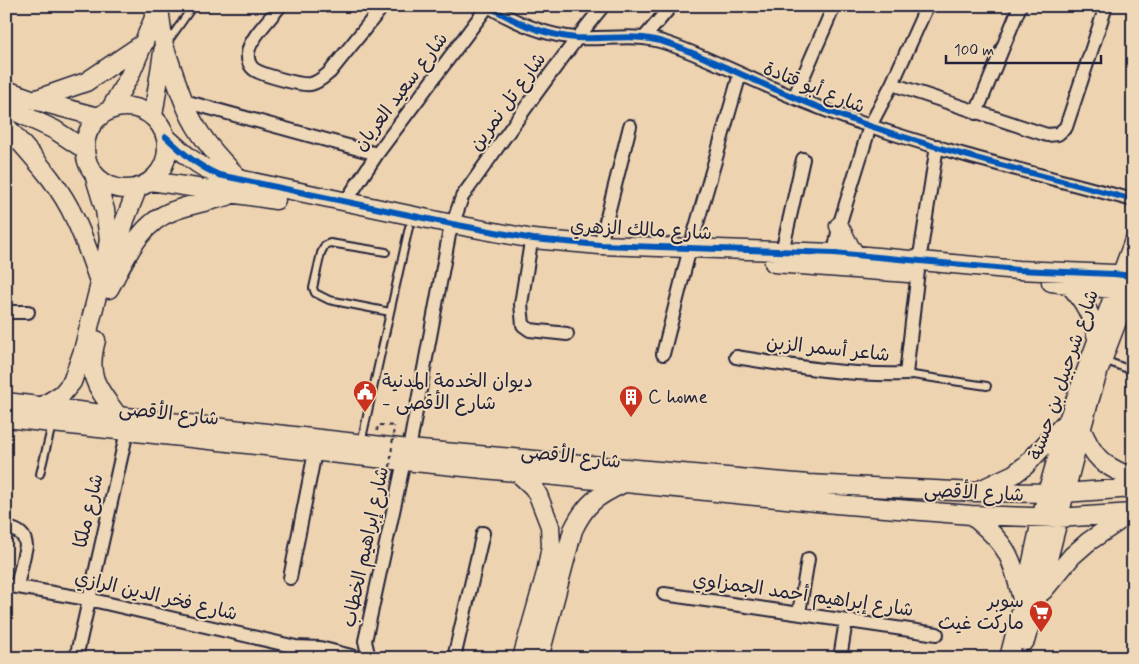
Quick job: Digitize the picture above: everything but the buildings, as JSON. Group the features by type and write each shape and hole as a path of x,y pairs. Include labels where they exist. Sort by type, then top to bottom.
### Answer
{"street":[{"path":"6,90 34,100 104,114 121,107 132,107 143,110 152,116 160,125 166,137 167,149 165,161 159,172 144,184 126,189 114,188 103,182 88,166 84,149 89,129 104,114 130,75 159,6"},
{"path":"104,286 144,230 156,219 239,187 196,126 184,101 164,46 159,6"},
{"path":"280,6 252,42 248,52 248,60 256,70 301,84 311,84 330,72 383,6"},
{"name":"شارع أبو قتادة","path":"488,6 517,23 553,34 577,38 644,38 681,48 794,98 870,126 1133,200"},
{"name":"شارع سعيد العريان","path":"346,201 377,154 488,6"},
{"name":"شارع تل نمرين","path":"401,459 450,230 462,197 577,38 603,6"},
{"path":"644,38 671,6"},
{"path":"794,98 834,6"},
{"path":"833,260 839,226 870,126 892,84 927,6"},
{"path":"976,113 1020,6"},
{"path":"892,84 1047,135 1058,134 1066,127 1106,6"},
{"path":"34,100 86,82 144,43"},
{"path":"152,116 164,46"},
{"path":"663,354 740,74"},
{"path":"184,101 377,154"},
{"path":"6,107 55,130 84,149"},
{"path":"6,126 47,174 64,198 75,218 104,286"},
{"path":"600,246 630,126"},
{"name":"شارع مالك الزهري","path":"166,137 202,168 239,187 270,198 408,227 775,263 833,260 857,256 919,267 1096,273 1126,282"},
{"name":"شاعر أسمر الزبن","path":"736,357 813,369 883,375 906,374 919,267 937,146"},
{"path":"782,252 803,159"},
{"path":"94,174 105,210 109,239 104,286 91,367 98,388 122,423"},
{"path":"44,406 62,394 72,382 125,220 144,184"},
{"name":"شارع مالك الزهري","path":"144,184 239,187 346,201 450,230 530,248 590,256 782,252 833,260 919,267 1068,284 1126,282"},
{"path":"839,226 857,256"},
{"path":"530,248 521,304 523,325 530,330 567,334"},
{"path":"1096,273 1131,249"},
{"name":"شارع شرحبيل بن حسنة","path":"1074,424 1103,359 1126,282 1131,249"},
{"name":"شارع شرحبيل بن حسنة","path":"1031,600 1056,492 1097,338 1126,282"},
{"path":"1068,284 1086,305 1097,338"},
{"path":"6,312 28,312"},
{"name":"شارع الأقصى","path":"6,402 44,406 122,423 315,452 401,459 808,484 976,492 1056,492 1133,488"},
{"name":"شارع الأقصى","path":"6,418 52,424 122,423 361,443 401,459 624,484 836,504 971,515 1050,518 1131,513"},
{"name":"شارع ملكا","path":"76,658 122,423"},
{"path":"976,492 1014,474 1074,424 1097,458 1105,465 1133,478"},
{"path":"290,578 315,452"},
{"name":"شارع إبراهيم الخطاب","path":"356,657 366,640 401,459"},
{"path":"517,472 533,487 538,495 550,526 551,546 546,573 522,658"},
{"path":"539,658 573,530 584,509 592,501 600,495 624,484"},
{"path":"1009,658 1031,600 1072,556 1088,542 1131,513"},
{"path":"971,515 996,536 1007,552 1031,600 1019,658"},
{"path":"550,526 562,525 573,530"},
{"path":"6,528 15,529 21,534 26,546 12,585"},
{"path":"454,658 483,533"},
{"path":"799,613 808,559"},
{"name":"شارع فخر الدين الرازي","path":"12,585 88,599 296,647 320,648 337,655 356,657"},
{"name":"شارع إبراهيم أحمد الجمزاوي","path":"664,594 937,634"},
{"path":"840,658 846,621"},
{"name":"شارع إبراهيم الخطاب","path":"366,640 369,658"},
{"name":"شارع فخر الدين الرازي","path":"296,647 314,658"}],"lane":[{"path":"164,46 193,6"},
{"path":"361,443 408,227"},
{"path":"386,252 330,243 325,245 321,253 313,288 315,293 329,300 390,312"},
{"path":"1103,359 1133,371"},
{"path":"906,374 987,386"},
{"path":"40,474 52,424"}],"path":[{"path":"378,425 394,426 401,459"}],"cycle path":[{"path":"488,6 520,23 553,34 576,38 631,37 663,42 841,116 902,137 1133,200"},
{"path":"166,137 197,163 219,175 533,239 600,245 834,253 1018,270 1133,276"}],"place":[{"name":"ديوان الخدمة المدنية - شارع الأقصى","path":"365,413"},
{"name":"C home","path":"631,418"},
{"name":"سوبر ماركت غيث","path":"1041,633"}]}
